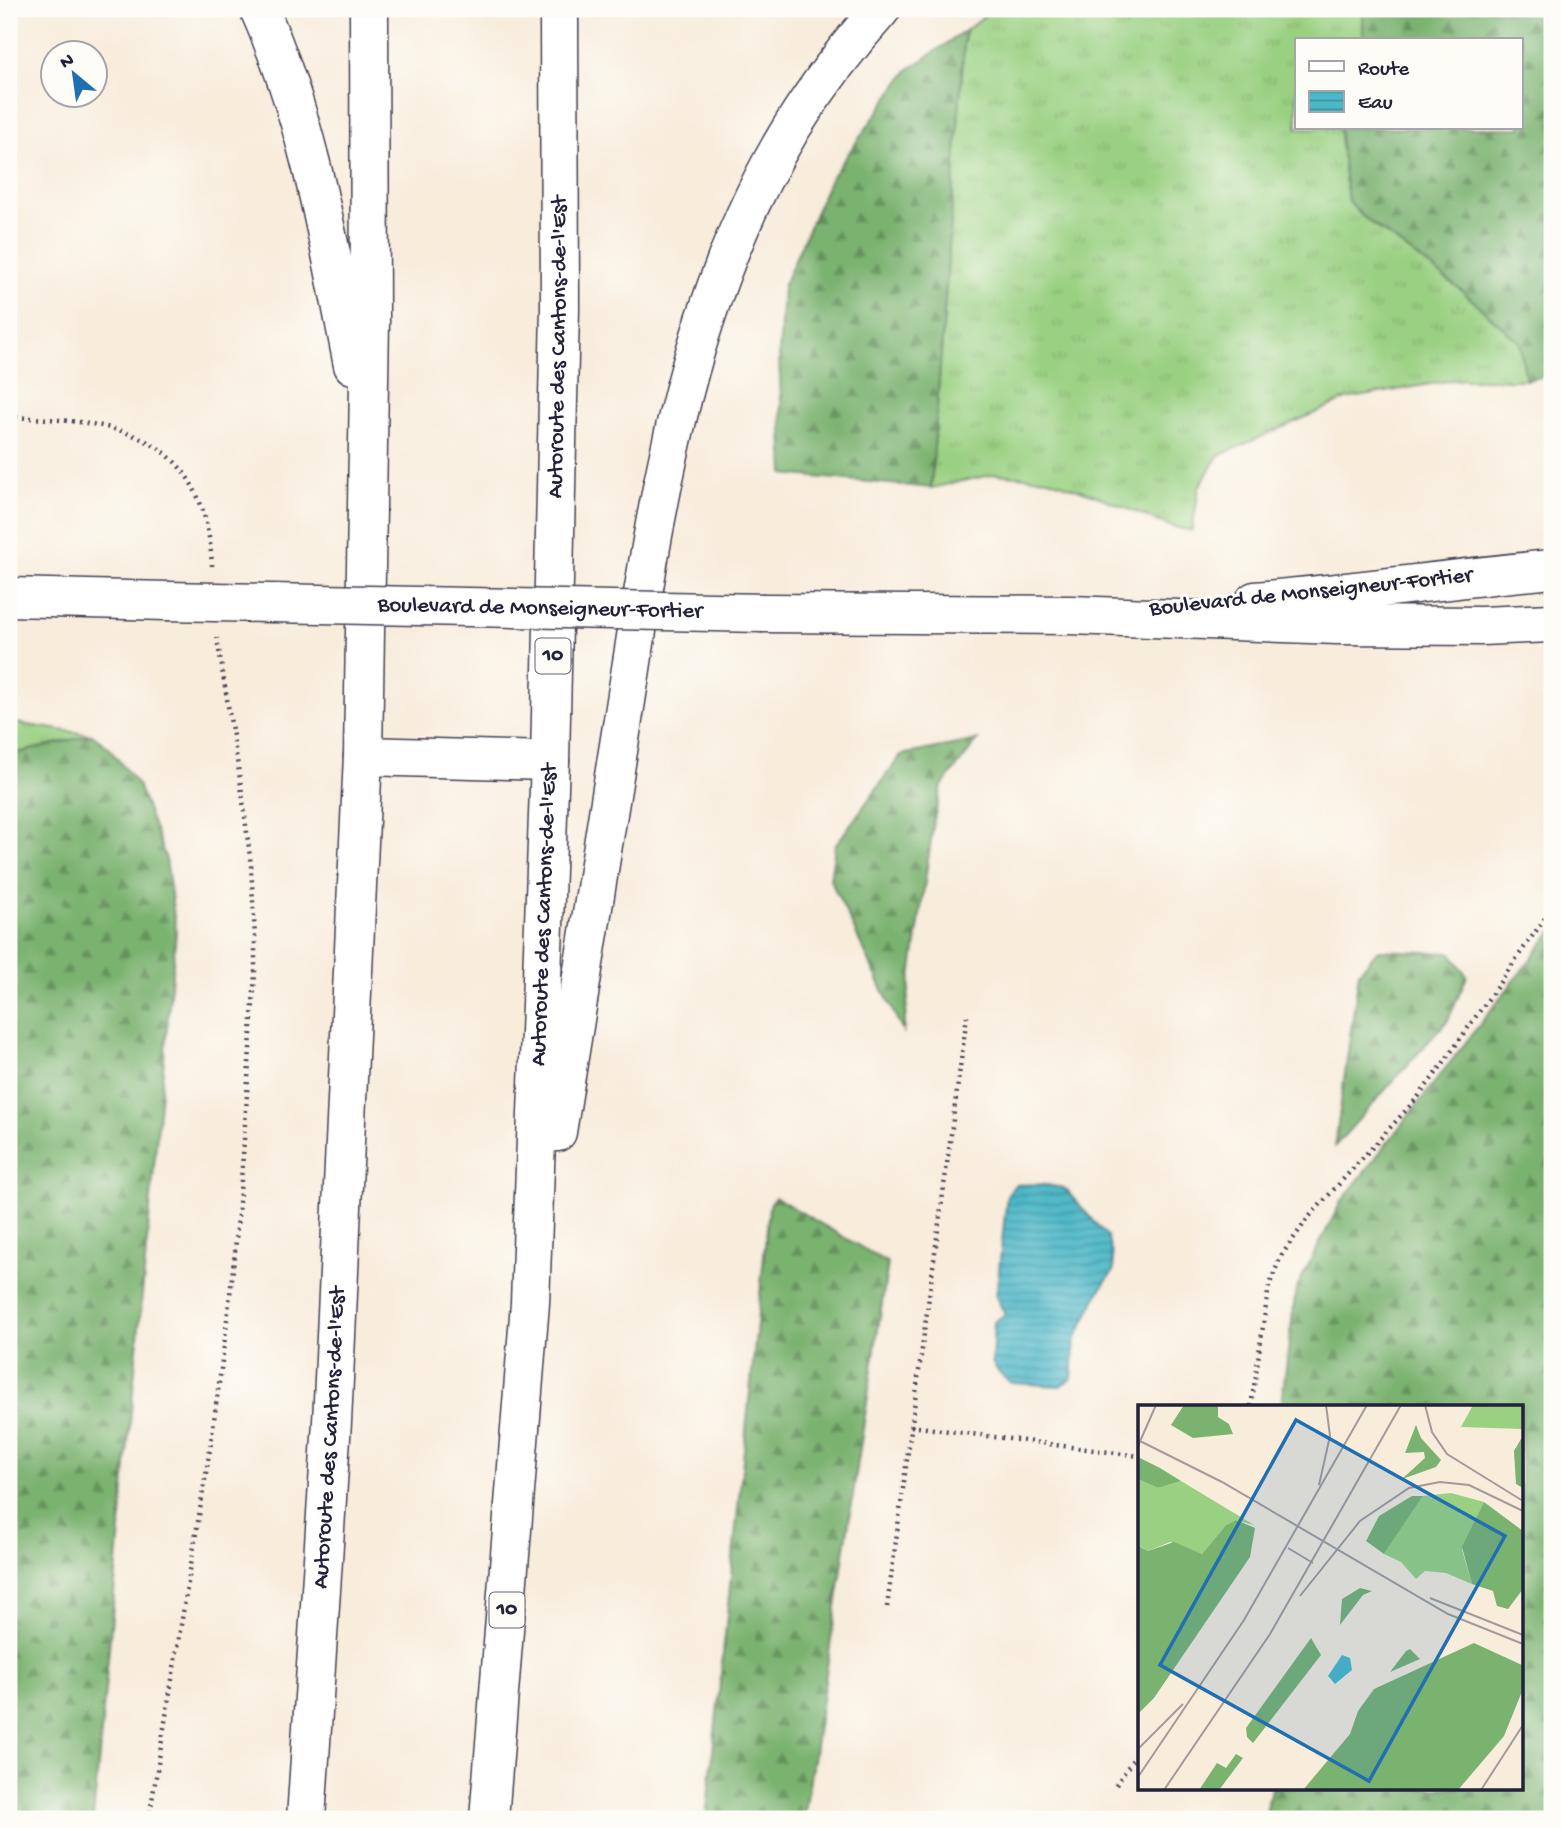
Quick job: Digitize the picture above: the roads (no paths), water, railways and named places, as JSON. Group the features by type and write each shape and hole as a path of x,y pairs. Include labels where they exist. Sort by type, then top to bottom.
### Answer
{"main road":[{"path":"259,9 287,82 313,174 369,442"},
{"name":"Autoroute des Cantons-de-l'Est","path":"306,1819 336,1348 363,756 369,442 369,9"},
{"name":"Autoroute des Cantons-de-l'Est","path":"489,1819 530,1303 550,761 561,308 559,9"},
{"path":"530,1303 649,554 668,454 685,386 723,268 772,162 813,95 881,9"},
{"name":"Boulevard de Monseigneur-Fortier","path":"1070,615 1337,594 1552,569"},
{"name":"Boulevard de Monseigneur-Fortier","path":"9,597 764,613 1070,615 1338,625 1480,626 1552,623"},
{"path":"363,756 550,761"},
{"path":"286,1819 317,1669"}],"water":[{"path":"1038,1184 1064,1188 1107,1236 1114,1270 1101,1288 1075,1340 1072,1378 1060,1386 1011,1383 999,1373 992,1362 994,1322 1005,1314 996,1297 1007,1195 1015,1185"}]}
